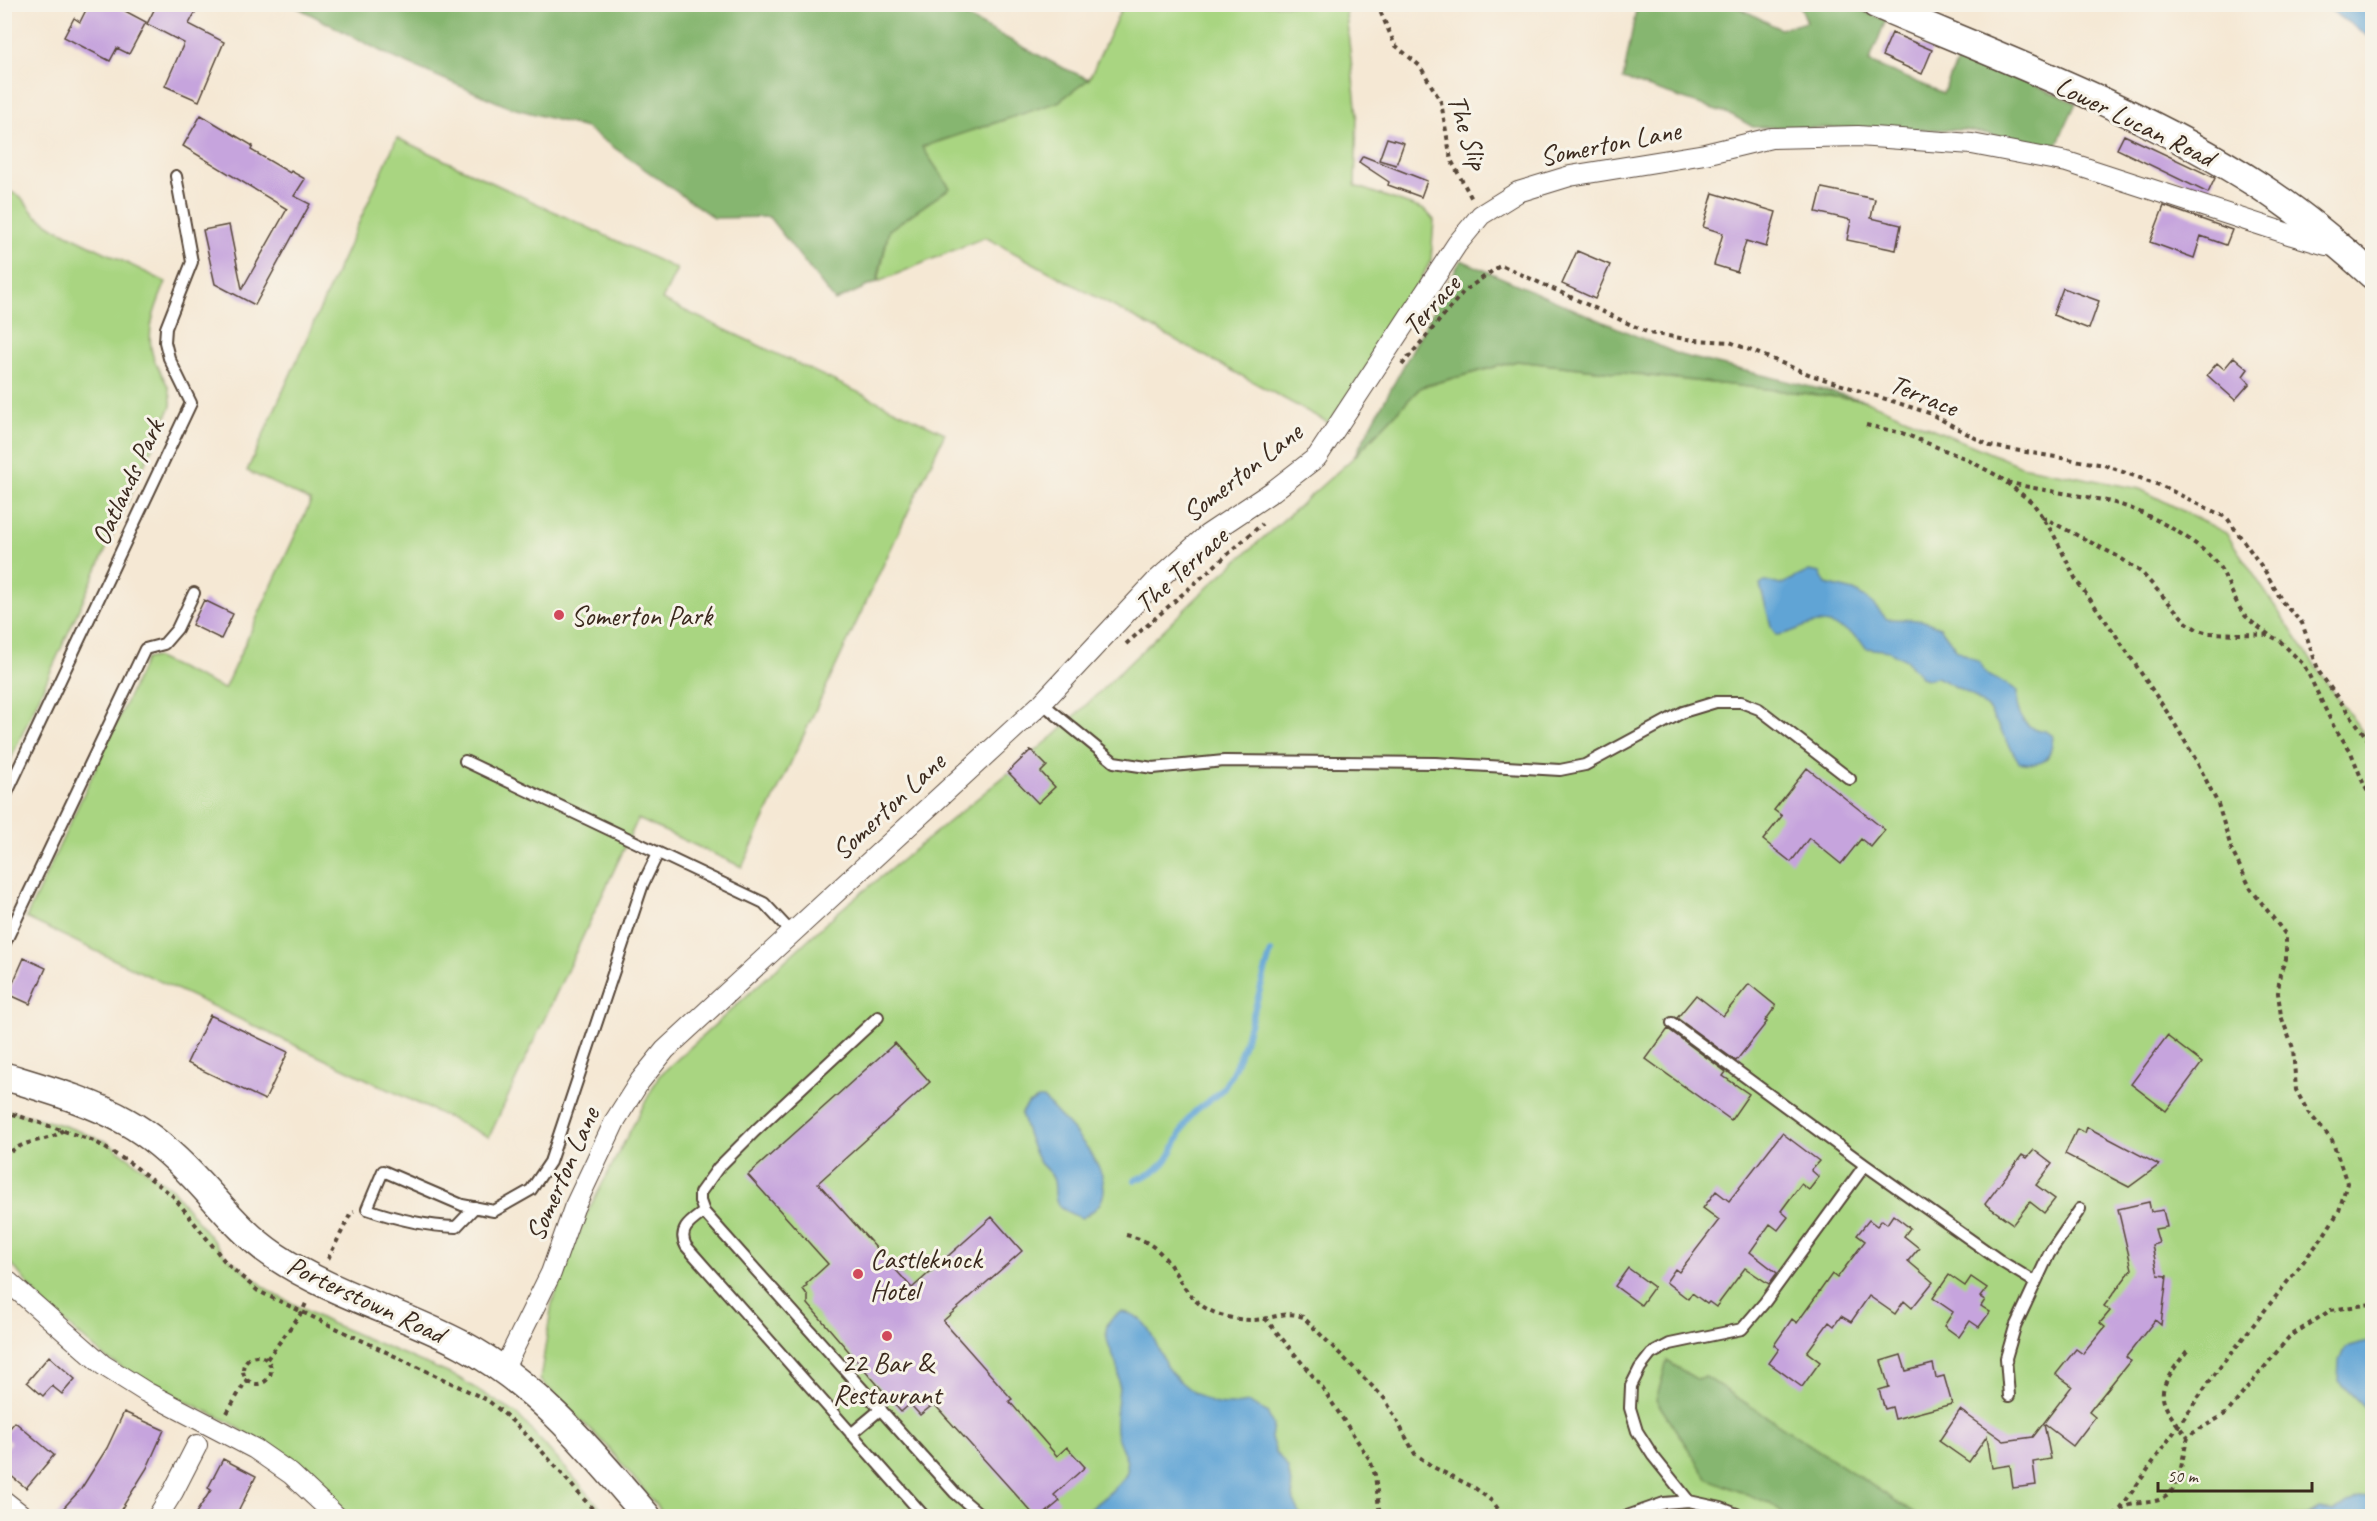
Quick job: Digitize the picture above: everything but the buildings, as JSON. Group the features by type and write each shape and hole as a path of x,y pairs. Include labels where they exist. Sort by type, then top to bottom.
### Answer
{"street":[{"name":"Lower Lucan Road","path":"1875,4 2103,102 2187,144 2258,185 2340,246 2373,275"},
{"name":"Somerton Lane","path":"503,1370 551,1273 574,1208 616,1119 640,1081 665,1050 1042,703 1155,582 1207,535 1273,491 1317,457 1457,244 1481,215 1518,192 1570,176 1705,154 1771,138 1858,136 1972,144 2067,162 2292,236 2326,246 2340,246"},
{"name":"Porterstown Road","path":"4,1076 87,1105 128,1123 161,1146 194,1176 238,1226 273,1255 325,1285 462,1345 503,1370 549,1407 647,1516"},
{"path":"4,1278 103,1365 146,1392 255,1449 291,1474 336,1516"},
{"path":"158,1516 174,1492 197,1445"},
{"path":"4,1501 23,1516"}],"lane":[{"name":"Oatlands Park","path":"4,799 191,404 165,342 169,320 192,262 176,176"},
{"path":"4,945 145,649 164,644 177,629 194,593"},
{"path":"1042,703 1114,762 1153,768 1224,761 1435,763 1560,770 1585,765 1683,712 1716,702 1741,702 1759,709 1850,779"},
{"path":"465,761 764,903 792,933"},
{"path":"475,1208 456,1227 433,1226 399,1220 367,1209 383,1171 462,1205 494,1211 531,1190 550,1162 643,884 658,852"},
{"path":"878,1017 718,1168 700,1193 700,1201 704,1212 955,1494 982,1516"},
{"path":"1672,1023 1865,1165 2002,1262 2035,1282"},
{"path":"1689,1501 1637,1431 1630,1408 1631,1386 1640,1368 1651,1354 1670,1344 1742,1329 1765,1302 1865,1165"},
{"path":"2009,1396 2006,1358 2015,1327 2049,1254 2080,1209"},
{"path":"704,1212 685,1227 683,1236 686,1246 924,1516"},
{"path":"851,1434 881,1409"},
{"path":"1627,1516 1664,1503 1689,1501 1721,1508 1742,1516"}],"path":[{"name":"The Slip","path":"1377,4 1395,45 1420,66 1440,102 1451,160 1481,215"},
{"name":"Terrace","path":"1396,370 1408,360 1464,291 1501,266 1649,333 1693,340 1730,342 1811,375 1929,413 1990,446 2104,465 2162,486 2228,518 2265,571 2283,603 2302,623 2319,672 2373,745"},
{"path":"1866,425 1926,441 1964,458 2005,482 2033,504 2042,517 2076,580 2113,631 2196,760 2218,804 2232,851 2241,870 2251,889 2286,935 2286,959 2280,973 2278,993 2281,1016 2293,1048 2296,1090 2308,1112 2332,1140 2347,1183 2339,1211 2322,1238 2178,1424 2114,1516"},
{"path":"2005,482 2036,490 2112,503 2155,519 2199,547 2213,559 2224,574 2242,612 2269,635 2280,641 2304,665 2334,727 2350,750 2364,785 2373,799"},
{"path":"2042,517 2119,557 2142,573 2187,623 2198,630 2209,633 2269,635"},
{"name":"The Terrace","path":"1118,652 1266,520"},
{"path":"4,1158 24,1143 55,1137 63,1130"},
{"path":"1126,1235 1150,1244 1162,1253 1186,1288 1206,1308 1218,1314 1246,1319 1265,1318 1283,1313 1293,1313 1303,1317 1385,1400 1415,1454 1433,1467 1475,1488 1493,1502 1503,1516"},
{"path":"2120,1509 2160,1499 2170,1493 2175,1484 2188,1438 2227,1413 2289,1337 2331,1310 2373,1304"},
{"path":"1265,1318 1321,1386 1370,1460 1376,1475 1380,1516"},
{"path":"2187,1351 2167,1378 2162,1397 2188,1438"},
{"path":"254,1356 267,1359 272,1371 269,1377 258,1384 247,1379 243,1369 248,1359 254,1356"}],"green space":[{"path":"293,5 944,5 1061,67 1089,79 1058,102 922,147 950,188 889,230 877,282 835,301 769,217 714,218 586,128 509,107 390,56"},
{"path":"1123,5 1345,5 1357,115 1355,186 1425,210 1434,220 1431,260 1400,318 1329,423 985,237 878,282 889,230 950,188 922,147 1058,102 1089,79"},
{"path":"1637,5 1734,5 1780,29 1807,22 1800,5 1848,5 1886,20 1869,62 1943,93 1961,53 2076,103 2056,146 1965,130 1753,127 1732,115 1623,79"},
{"name":"Somerton Park","path":"397,138 677,269 662,300 945,433 742,867 638,819 489,1137 26,918 146,659 155,657 224,689 311,501 247,471"},
{"path":"5,189 21,197 35,215 57,229 166,282 152,319 150,339 154,359 170,393 171,406 5,772"},
{"path":"1461,260 1680,355 1864,400 1517,361 1421,387 1354,457"},
{"path":"1517,361 1864,400 2021,466 2140,489 2226,533 2319,672 2372,745 2372,1516 665,1516 607,1446 540,1380 552,1303 587,1213 659,1076 838,912 1055,735 1211,584 1354,457 1421,387"},
{"path":"4,1109 65,1126 107,1142 172,1189 224,1254 272,1293 328,1322 457,1377 517,1414 608,1516 345,1516 293,1465 231,1423 160,1389 107,1359 45,1305 5,1256"},
{"path":"1667,1361 1696,1379 1706,1377 1919,1516 1786,1516 1769,1503 1708,1479 1656,1400"}],"water":[{"path":"2323,5 2372,5 2372,39"},
{"path":"1809,571 1820,573 1826,584 1854,591 1870,601 1887,619 1921,620 1940,627 1957,650 1980,662 1986,673 2017,691 2018,708 2022,719 2030,727 2053,736 2048,757 2040,763 2019,762 1989,710 1972,695 1936,677 1927,679 1921,677 1906,660 1889,651 1866,648 1853,635 1840,628 1816,623 1776,635 1771,626 1760,585 1766,581 1780,585"},
{"path":"1044,1099 1088,1149 1103,1179 1104,1193 1098,1206 1082,1218 1060,1207 1056,1199 1053,1178 1040,1163 1029,1139 1021,1114 1028,1104"},
{"path":"1121,1312 1131,1314 1146,1326 1170,1372 1205,1400 1221,1405 1249,1403 1267,1412 1273,1425 1271,1438 1276,1452 1288,1468 1294,1501 1301,1516 1081,1516 1114,1489 1127,1472 1127,1462 1116,1432 1119,1377 1106,1334 1107,1326 1112,1318"},
{"path":"2372,1341 2372,1420 2369,1412 2338,1381 2339,1362 2345,1348"},
{"path":"2359,1497 2372,1498 2372,1516 2307,1516 2319,1509 2333,1511"}],"waterway":[{"path":"1135,1180 1148,1175 1165,1162 1190,1117 1224,1087 1232,1074 1245,1040 1271,952"}],"place":[{"name":"Somerton Park","path":"559,615"},
{"name":"Castleknock Hotel","path":"858,1274"},
{"name":"22 Bar & Restaurant","path":"887,1336"}]}
